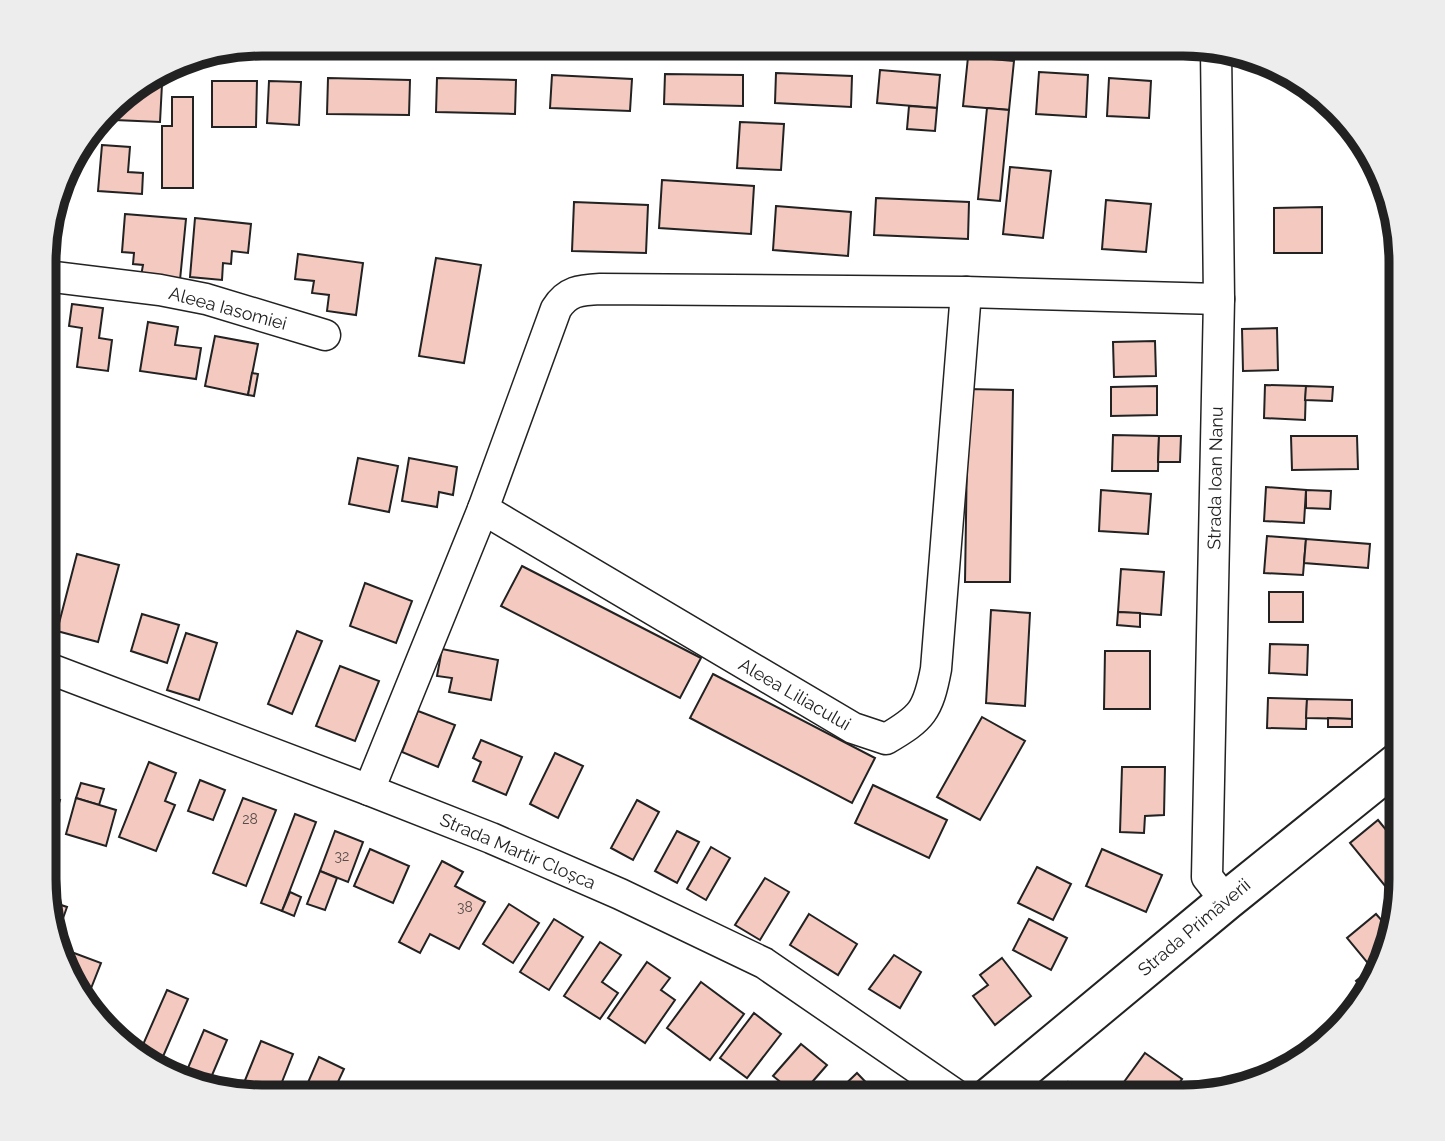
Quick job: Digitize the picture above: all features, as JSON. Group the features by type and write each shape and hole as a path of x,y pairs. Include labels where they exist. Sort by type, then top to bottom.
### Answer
{"main road":[{"name":"Strada Primăverii","path":"1004,1085 1389,770"}],"street":[{"name":"Strada Ioan Nanu","path":"1216,59 1219,299 1207,877 1226,901"},
{"name":"Aleea Iasomiei","path":"56,277 160,290 206,299 325,335"},
{"path":"369,790 483,509 556,309 571,293 600,289 966,292 1219,299"},
{"name":"Aleea Liliacului","path":"483,509 853,728 886,739 913,723 931,698 936,669 966,292"},
{"name":"Strada Martir Cloșca","path":"56,671 491,838 620,894 764,963 942,1085"}],"building":[{"path":"968,57 1014,61 1009,110 963,106"},
{"path":"880,70 940,75 937,108 877,103"},
{"path":"1039,72 1088,75 1086,117 1036,114"},
{"path":"776,73 852,76 851,107 775,103"},
{"path":"665,74 743,75 743,106 664,104"},
{"path":"552,75 632,79 630,111 550,108"},
{"path":"328,78 410,80 409,115 327,114"},
{"path":"437,78 516,80 515,114 436,112"},
{"path":"1109,78 1151,81 1149,118 1107,116"},
{"path":"212,81 257,81 256,127 212,127"},
{"path":"269,81 301,82 299,125 267,123"},
{"path":"162,84 160,122 115,120 126,107"},
{"path":"172,97 193,97 193,188 162,188 162,126 172,126"},
{"path":"909,106 937,108 935,131 907,129"},
{"path":"987,108 1009,110 1000,201 978,199"},
{"path":"740,122 784,124 781,170 737,168"},
{"path":"102,145 130,147 128,172 143,173 142,194 98,191"},
{"path":"1010,167 1051,171 1043,238 1003,234"},
{"path":"662,180 754,186 751,234 659,228"},
{"path":"876,198 969,202 968,239 874,235"},
{"path":"1106,200 1151,204 1146,252 1102,249"},
{"path":"574,202 648,205 646,253 572,251"},
{"path":"776,206 851,212 848,256 773,250"},
{"path":"1322,207 1322,253 1274,253 1274,208"},
{"path":"125,214 186,219 180,280 141,276 143,265 133,264 134,253 122,252"},
{"path":"195,218 251,224 248,253 232,251 231,264 223,263 222,280 190,277"},
{"path":"298,254 363,263 356,315 327,311 329,295 312,293 314,281 295,279"},
{"path":"436,258 481,265 464,363 419,356"},
{"path":"72,304 103,308 99,338 112,340 108,371 77,367 82,328 69,326"},
{"path":"148,322 178,327 175,345 201,348 196,379 140,371"},
{"path":"1277,328 1278,370 1243,371 1242,329"},
{"path":"215,336 258,344 248,395 205,386"},
{"path":"1155,341 1156,376 1114,377 1113,342"},
{"path":"252,373 258,374 254,396 248,395"},
{"path":"1265,385 1306,386 1305,420 1264,418"},
{"path":"1157,386 1157,415 1111,416 1111,387"},
{"path":"1306,386 1333,387 1332,401 1305,400"},
{"path":"968,389 1013,390 1010,582 965,582"},
{"path":"1113,435 1159,436 1158,471 1112,471"},
{"path":"1159,436 1181,436 1180,462 1158,462"},
{"path":"1291,436 1357,436 1358,469 1292,470"},
{"path":"358,458 398,466 389,512 349,504"},
{"path":"409,458 457,467 453,495 439,492 437,507 402,501"},
{"path":"1266,487 1306,490 1304,523 1264,521"},
{"path":"1101,490 1151,494 1148,534 1099,531"},
{"path":"1306,490 1331,491 1330,509 1306,508"},
{"path":"1267,536 1306,539 1303,575 1264,573"},
{"path":"1306,539 1370,544 1368,568 1304,563"},
{"path":"77,554 119,565 98,642 57,631"},
{"path":"522,566 701,658 680,698 501,606"},
{"path":"1121,569 1164,572 1161,615 1118,612"},
{"path":"365,583 412,601 396,643 350,626"},
{"path":"1269,592 1303,592 1303,622 1269,622"},
{"path":"991,610 1030,613 1025,706 986,703"},
{"path":"1118,612 1140,613 1140,627 1117,625"},
{"path":"142,614 179,625 167,663 131,651"},
{"path":"297,631 322,641 292,714 268,704"},
{"path":"186,633 217,643 199,700 167,690"},
{"path":"1270,644 1308,645 1307,675 1269,673"},
{"path":"442,649 498,660 491,700 449,692 452,678 437,676"},
{"path":"1105,651 1150,651 1150,709 1104,709"},
{"path":"340,666 379,681 355,741 316,726"},
{"path":"713,674 875,758 852,803 690,718"},
{"path":"1268,698 1307,699 1306,729 1267,728"},
{"path":"1307,699 1352,700 1352,719 1306,718"},
{"path":"418,711 455,725 438,767 402,752"},
{"path":"982,717 1025,741 980,820 937,797"},
{"path":"1328,718 1352,719 1352,727 1328,727"},
{"path":"481,740 522,757 506,795 473,781 481,762 473,758"},
{"path":"555,753 583,766 558,818 530,804"},
{"path":"149,762 176,773 165,801 175,805 156,851 119,837"},
{"path":"1122,767 1165,767 1164,815 1145,816 1144,833 1120,832"},
{"path":"200,780 225,790 213,820 188,811"},
{"path":"81,783 104,789 99,805 76,798"},
{"path":"873,785 947,820 929,858 855,823"},
{"path":"76,798 116,810 106,846 66,834"},
{"path":"243,798 276,810 246,886 213,873"},
{"path":"637,800 659,812 633,860 611,848"},
{"path":"295,814 316,822 282,911 261,903"},
{"path":"1378,820 1389,833 1389,891 1350,843"},
{"path":"335,831 363,842 348,882 320,871"},
{"path":"677,831 699,842 677,883 655,871"},
{"path":"711,847 730,858 706,900 687,889"},
{"path":"370,849 409,866 393,903 354,886"},
{"path":"1102,849 1162,875 1146,912 1086,886"},
{"path":"442,861 463,872 455,886 485,902 459,949 430,934 420,953 399,942"},
{"path":"1037,867 1071,884 1053,920 1018,903"},
{"path":"320,871 337,878 325,910 307,904"},
{"path":"765,878 789,892 760,940 735,925"},
{"path":"290,892 301,897 294,916 282,911"},
{"path":"58,904 67,907 61,923"},
{"path":"509,904 539,923 513,963 483,944"},
{"path":"809,914 857,944 838,975 790,945"},
{"path":"1376,914 1384,923 1370,965 1347,938"},
{"path":"554,919 583,937 549,990 520,972"},
{"path":"1029,919 1067,938 1051,970 1013,950"},
{"path":"600,942 621,955 602,982 618,993 600,1019 564,996"},
{"path":"74,953 101,963 90,992 77,970 72,958"},
{"path":"894,955 921,972 900,1008 869,989"},
{"path":"1002,958 1031,996 995,1025 973,996 988,985 980,975"},
{"path":"647,962 670,978 661,990 675,1000 645,1043 608,1018"},
{"path":"1365,973 1359,985 1356,981"},
{"path":"701,982 744,1014 710,1060 667,1028"},
{"path":"167,990 188,999 162,1059 142,1046"},
{"path":"754,1013 781,1034 747,1078 720,1058"},
{"path":"204,1030 227,1040 211,1078 187,1070"},
{"path":"261,1041 293,1054 281,1085 243,1084"},
{"path":"801,1044 827,1065 810,1085 784,1085 773,1076"},
{"path":"1145,1053 1182,1079 1178,1085 1128,1085 1124,1082"},
{"path":"319,1057 344,1069 337,1085 307,1085"},
{"path":"857,1073 868,1085 844,1085"}]}
